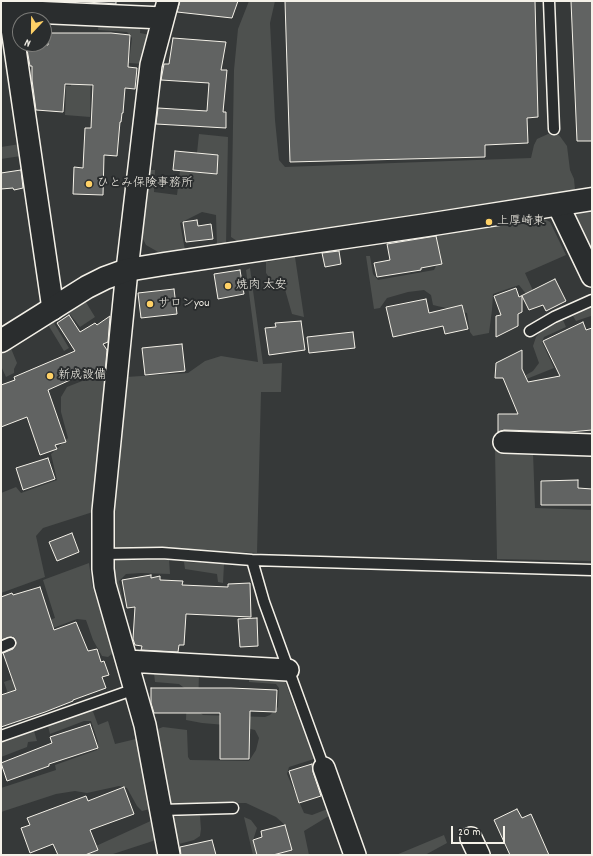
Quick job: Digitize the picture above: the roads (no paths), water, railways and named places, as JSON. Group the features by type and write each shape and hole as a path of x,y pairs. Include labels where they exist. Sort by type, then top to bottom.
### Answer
{"street":[{"path":"53,309 8,6 165,10 151,65 127,270 103,511 103,554 105,585 146,725 168,855"},
{"path":"1,341 93,284 127,270 592,199"},
{"path":"558,205 592,276"},
{"path":"504,442 592,445"},
{"path":"127,661 288,670"},
{"path":"324,768 355,855"}],"lane":[{"path":"549,1 554,129"},
{"path":"530,331 554,317 592,300"},
{"path":"103,554 162,553 252,560 592,570"},
{"path":"252,560 264,602 324,768"},
{"path":"1,736 135,689"},
{"path":"161,810 233,808"}],"place":[{"name":"ひとみ保険事務所","path":"89,184"},
{"name":"上厚崎東","path":"489,222"},
{"name":"焼肉 太安","path":"228,286"},
{"name":"サロンyou","path":"150,304"},
{"name":"新成設備","path":"50,376"}]}
